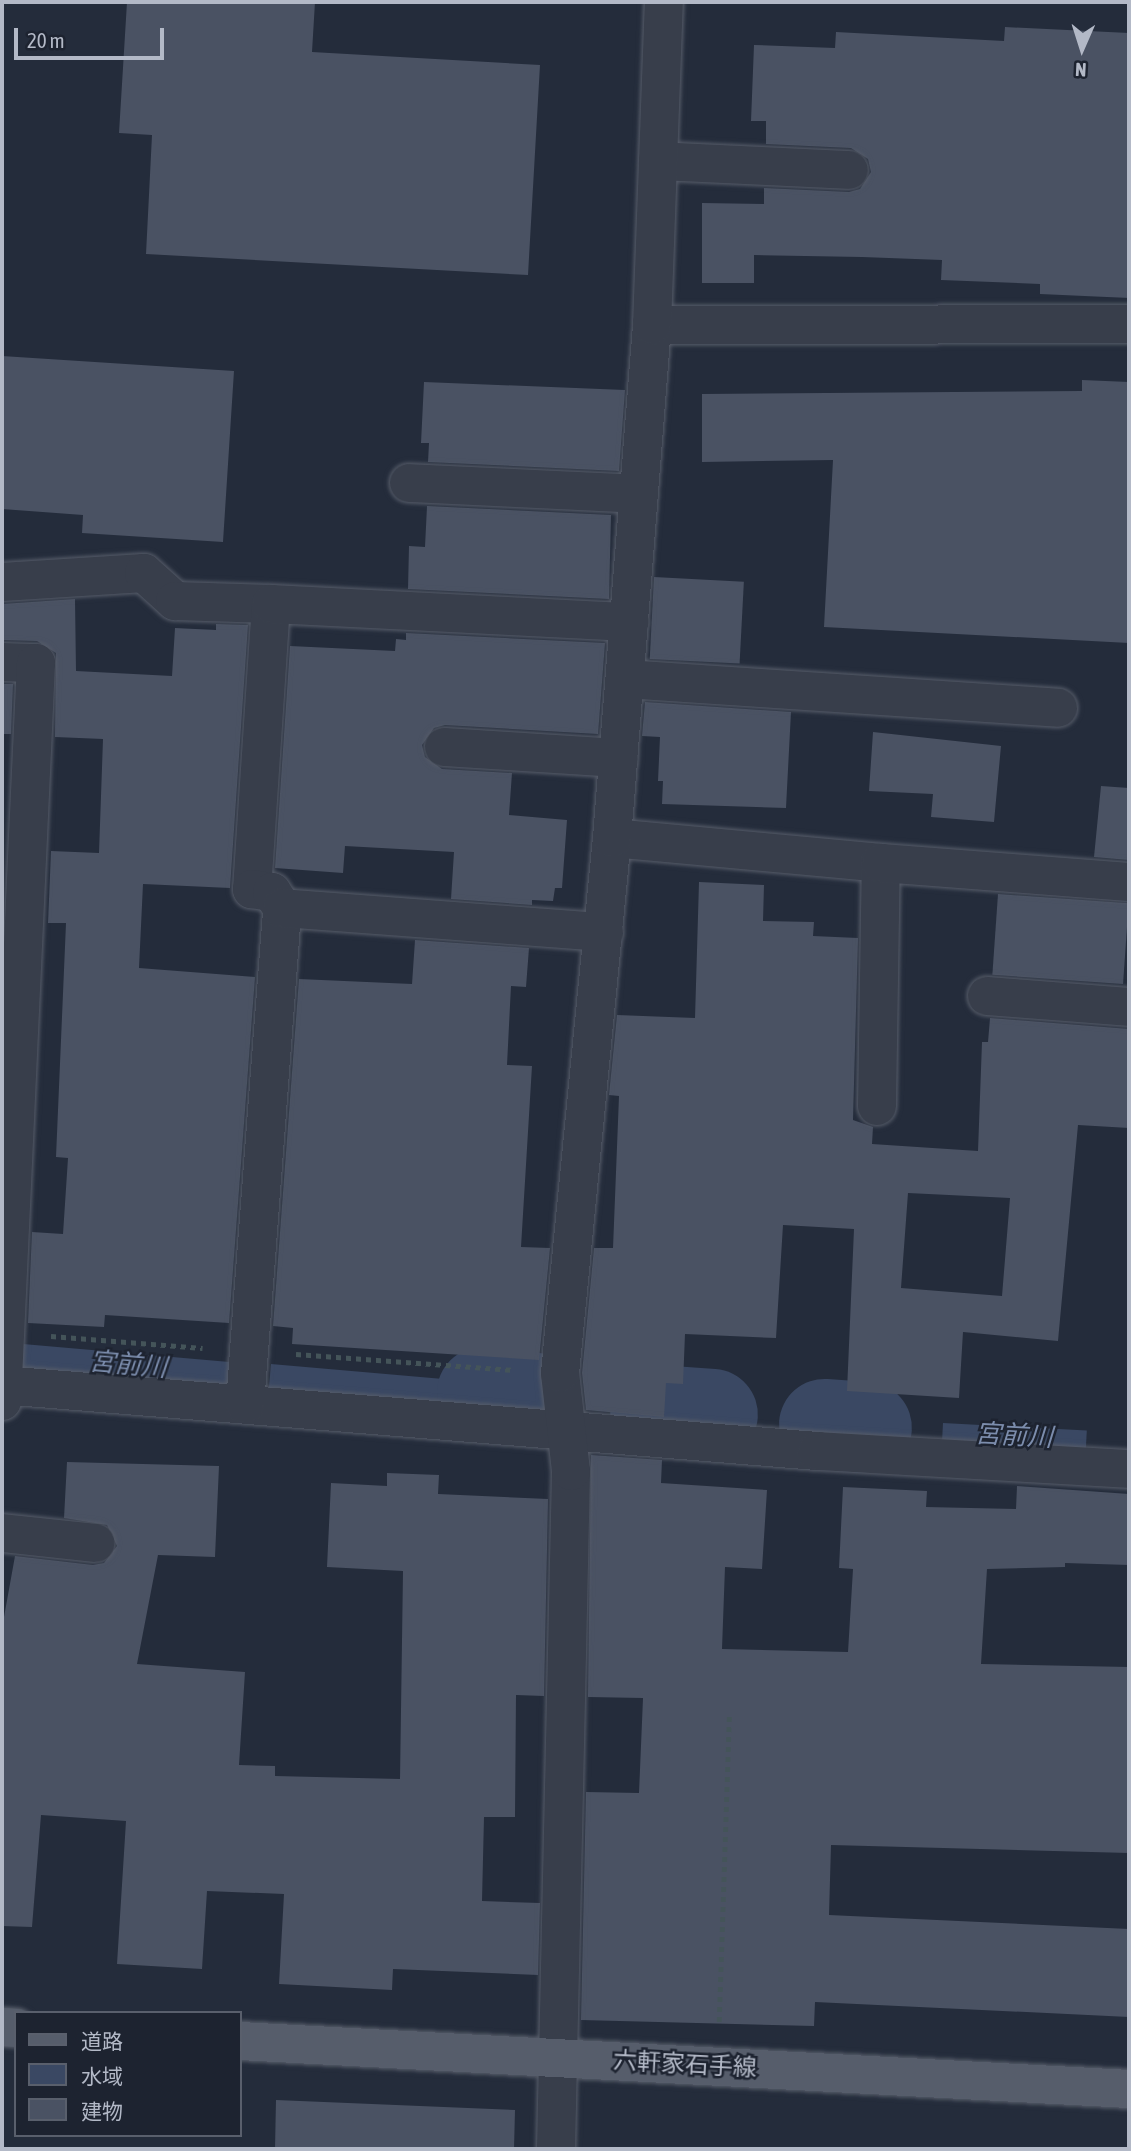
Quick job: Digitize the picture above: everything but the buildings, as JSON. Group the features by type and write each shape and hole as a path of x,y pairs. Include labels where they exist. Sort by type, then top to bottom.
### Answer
{"main road":[{"name":"六軒家石手線","path":"242,2041 1129,2089"}],"street":[{"path":"556,2149 571,1471 564,1428 560,1373 604,932 652,325 664,2"},
{"path":"658,161 849,170"},
{"path":"652,325 1129,324"},
{"path":"409,483 639,494"},
{"path":"2,582 144,573 175,601 629,622"},
{"path":"245,1404 282,908 272,892 252,889 271,604"},
{"path":"2,662 36,663 2,1401"},
{"path":"625,679 1058,708"},
{"path":"444,747 619,758"},
{"path":"612,838 1129,882"},
{"path":"877,1106 881,863"},
{"path":"282,908 604,932"},
{"path":"988,996 1129,1007"},
{"path":"2,1385 564,1428 817,1451 1129,1469"},
{"path":"2,1532 95,1543"}],"path":[{"path":"718,2066 729,1715"}],"water":[{"path":"23,1344 235,1363 233,1387 21,1369"},
{"path":"271,1364 443,1379 441,1404 269,1389"},
{"path":"943,1423 1087,1431 1086,1451 942,1443"}],"waterway":[{"name":"宮前川","path":"482,1392 536,1398"},
{"name":"宮前川","path":"655,1410 712,1414"},
{"name":"宮前川","path":"824,1424 866,1427"}]}
